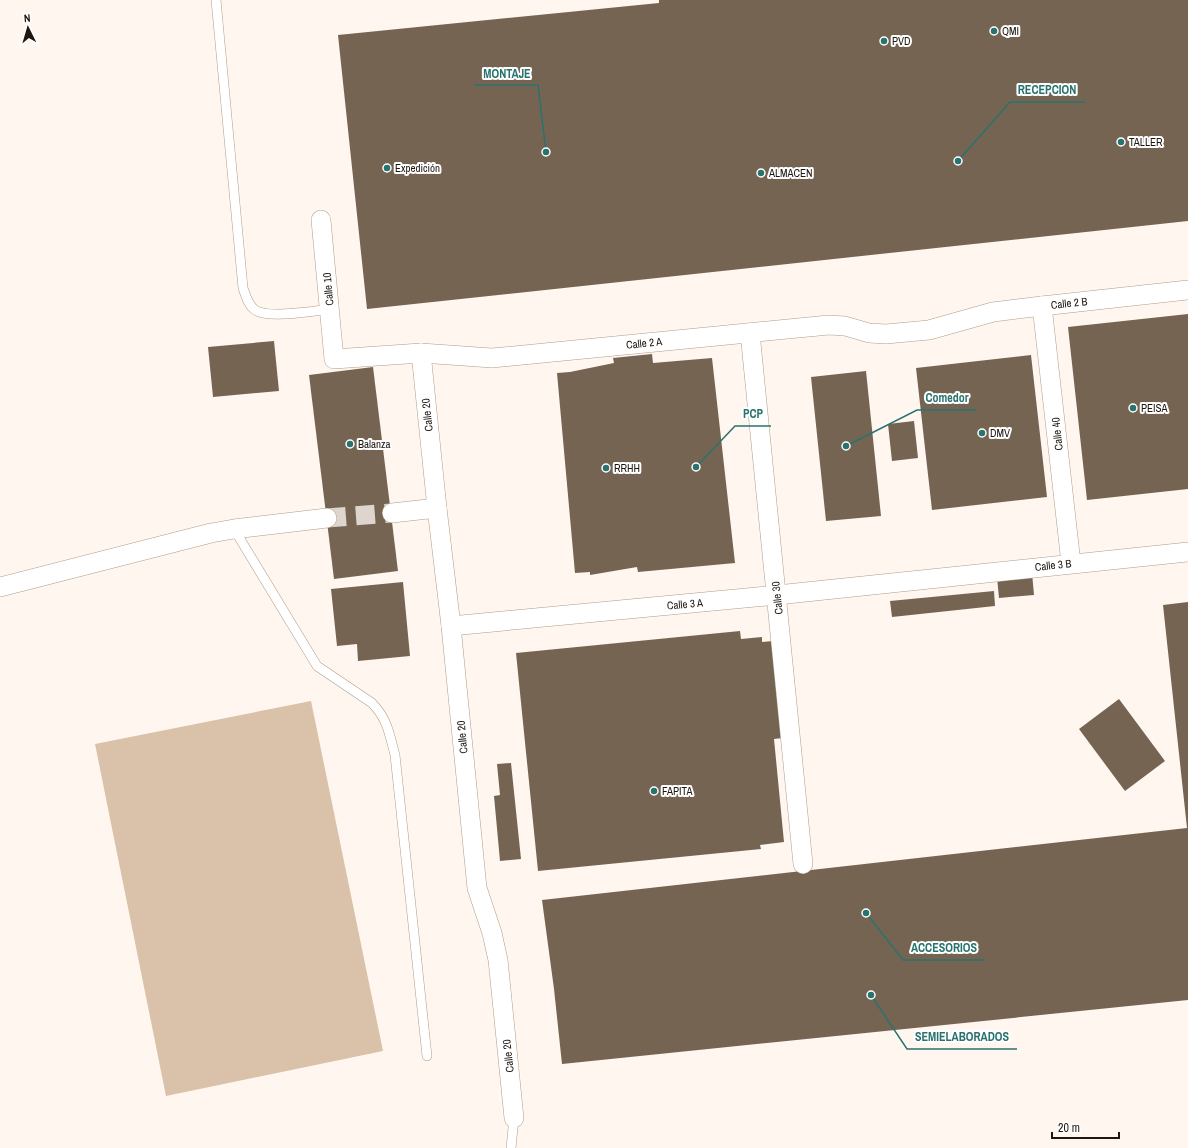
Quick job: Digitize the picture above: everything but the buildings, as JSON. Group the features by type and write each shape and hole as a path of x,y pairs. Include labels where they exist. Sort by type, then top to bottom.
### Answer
{"street":[{"name":"Calle 10","path":"321,220 334,358"},
{"name":"Calle 2 B","path":"952,325 993,312 1188,290"},
{"name":"Calle 40","path":"1042,306 1071,563"},
{"name":"Calle 2 A","path":"334,358 421,353 492,358 829,325 844,326 869,333 886,334 929,330 952,325"},
{"name":"Calle 30","path":"750,333 803,864"},
{"name":"Calle 20","path":"421,353 451,626 476,888 492,933 498,960 514,1118"},
{"path":"392,513 437,508"},
{"path":"0,587 234,529 327,518"},
{"name":"Calle 3 B","path":"919,580 1188,552"},
{"name":"Calle 3 A","path":"451,626 919,580"}],"lane":[{"path":"216,0 243,288 248,302 255,310 268,315 330,309"},
{"path":"234,529 317,666 372,703 379,710 387,723 394,755 427,1056"},
{"path":"511,1148 514,1118"}],"shaded area":[{"path":"311,701 383,1051 166,1096 95,744"}],"tunnel":[{"path":"327,518 392,513"}],"place":[{"name":"QMI","path":"994,31"},
{"name":"PVD","path":"884,41"},
{"name":"TALLER","path":"1121,142"},
{"name":"MONTAJE","path":"546,152"},
{"name":"RECEPCION","path":"958,161"},
{"name":"Expedición","path":"387,168"},
{"name":"ALMACEN","path":"761,173"},
{"name":"PEISA","path":"1133,408"},
{"name":"DMV","path":"982,433"},
{"name":"Balanza","path":"350,444"},
{"name":"Comedor","path":"846,446"},
{"name":"PCP","path":"696,467"},
{"name":"RRHH","path":"606,468"},
{"name":"FAPITA","path":"654,791"},
{"name":"ACCESORIOS","path":"866,913"},
{"name":"SEMIELABORADOS","path":"871,995"}]}
